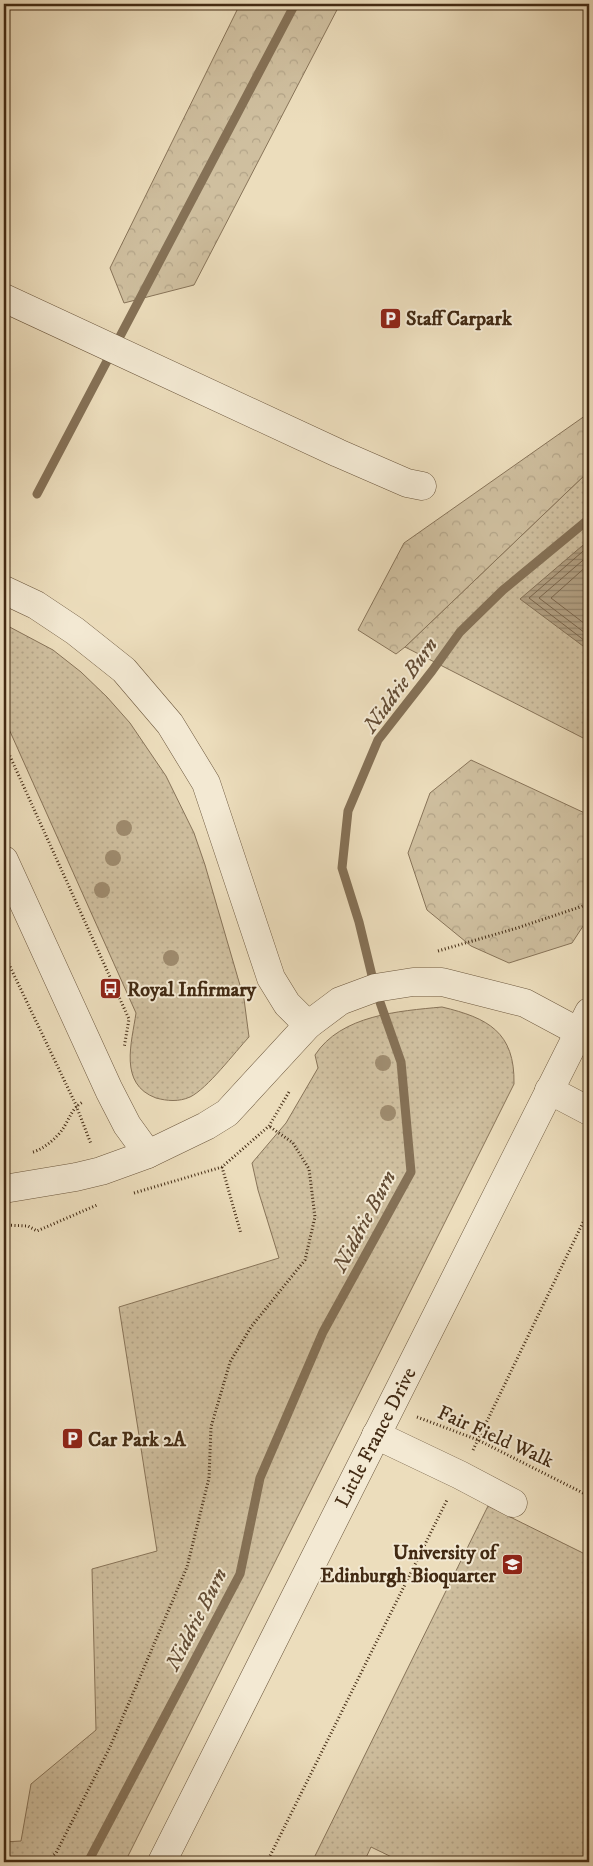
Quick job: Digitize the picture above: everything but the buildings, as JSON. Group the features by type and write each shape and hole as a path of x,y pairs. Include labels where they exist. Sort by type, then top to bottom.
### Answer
{"street":[{"path":"4,298 338,452 407,483 422,486"},
{"path":"4,590 36,605 75,631 124,670 170,724 206,783 271,978 288,1004 308,1025"},
{"path":"4,860 109,1090 127,1125 148,1154"},
{"path":"4,1188 76,1177 101,1170 148,1154 206,1126 227,1113 308,1025 340,1001 375,988 413,982 442,982 524,1003 584,1022"},
{"name":"Little France Drive","path":"162,1862 584,1022"},
{"path":"549,1090 589,1110"},
{"path":"376,1435 513,1502"}],"path":[{"path":"4,743 130,1019"},
{"path":"433,953 518,928 589,904"},
{"path":"4,954 76,1105"},
{"path":"46,1862 56,1854 110,1747 187,1567 209,1478 211,1427 230,1362 251,1326 305,1260 315,1217 309,1169 293,1143 269,1126"},
{"path":"222,1167 242,1234"},
{"path":"267,1862 478,1440 589,1210"},
{"name":"Fair Field Walk","path":"418,1418 478,1440 589,1496"}],"green space":[{"path":"240,4 340,4 194,285 124,303 110,268"},
{"path":"589,413 589,471 405,647 396,654 358,630 404,543"},
{"path":"589,471 589,741 405,647"},
{"path":"4,624 53,650 81,672 107,697 130,723 166,776 194,833 244,999 249,1037 212,1078 197,1093 190,1097 182,1100 156,1098 144,1092 136,1083 132,1073 130,1061 136,1013 4,718"},
{"path":"471,760 589,815 589,917 572,943 509,963 471,946 427,910 408,853 430,793"},
{"path":"442,1007 473,1016 496,1030 510,1052 514,1084 125,1862 4,1862 4,1842 21,1841 31,1784 96,1730 92,1569 157,1551 119,1307 279,1258 258,1190 252,1163 286,1123 318,1068 315,1055 326,1042 340,1031 355,1023 390,1013"},
{"name":"University of Edinburgh Bioquarter","path":"488,1506 589,1556 589,1862 402,1862 371,1847 364,1862 312,1862"}],"water":[{"path":"589,540 589,647 587,649 520,599"}],"waterway":[{"path":"37,494 295,4"},
{"name":"Niddrie Burn","path":"88,1862 240,1574 260,1478 323,1332 411,1172 401,1062 375,988 359,922 342,868 348,811 378,740 460,632 503,590 589,519"}],"place":[{"name":"Staff Carpark","path":"390,318"},
{"name":"Royal Infirmary","path":"111,989"},
{"name":"Car Park 2A","path":"72,1439"},
{"name":"University of Edinburgh Bioquarter","path":"512,1564"}]}
